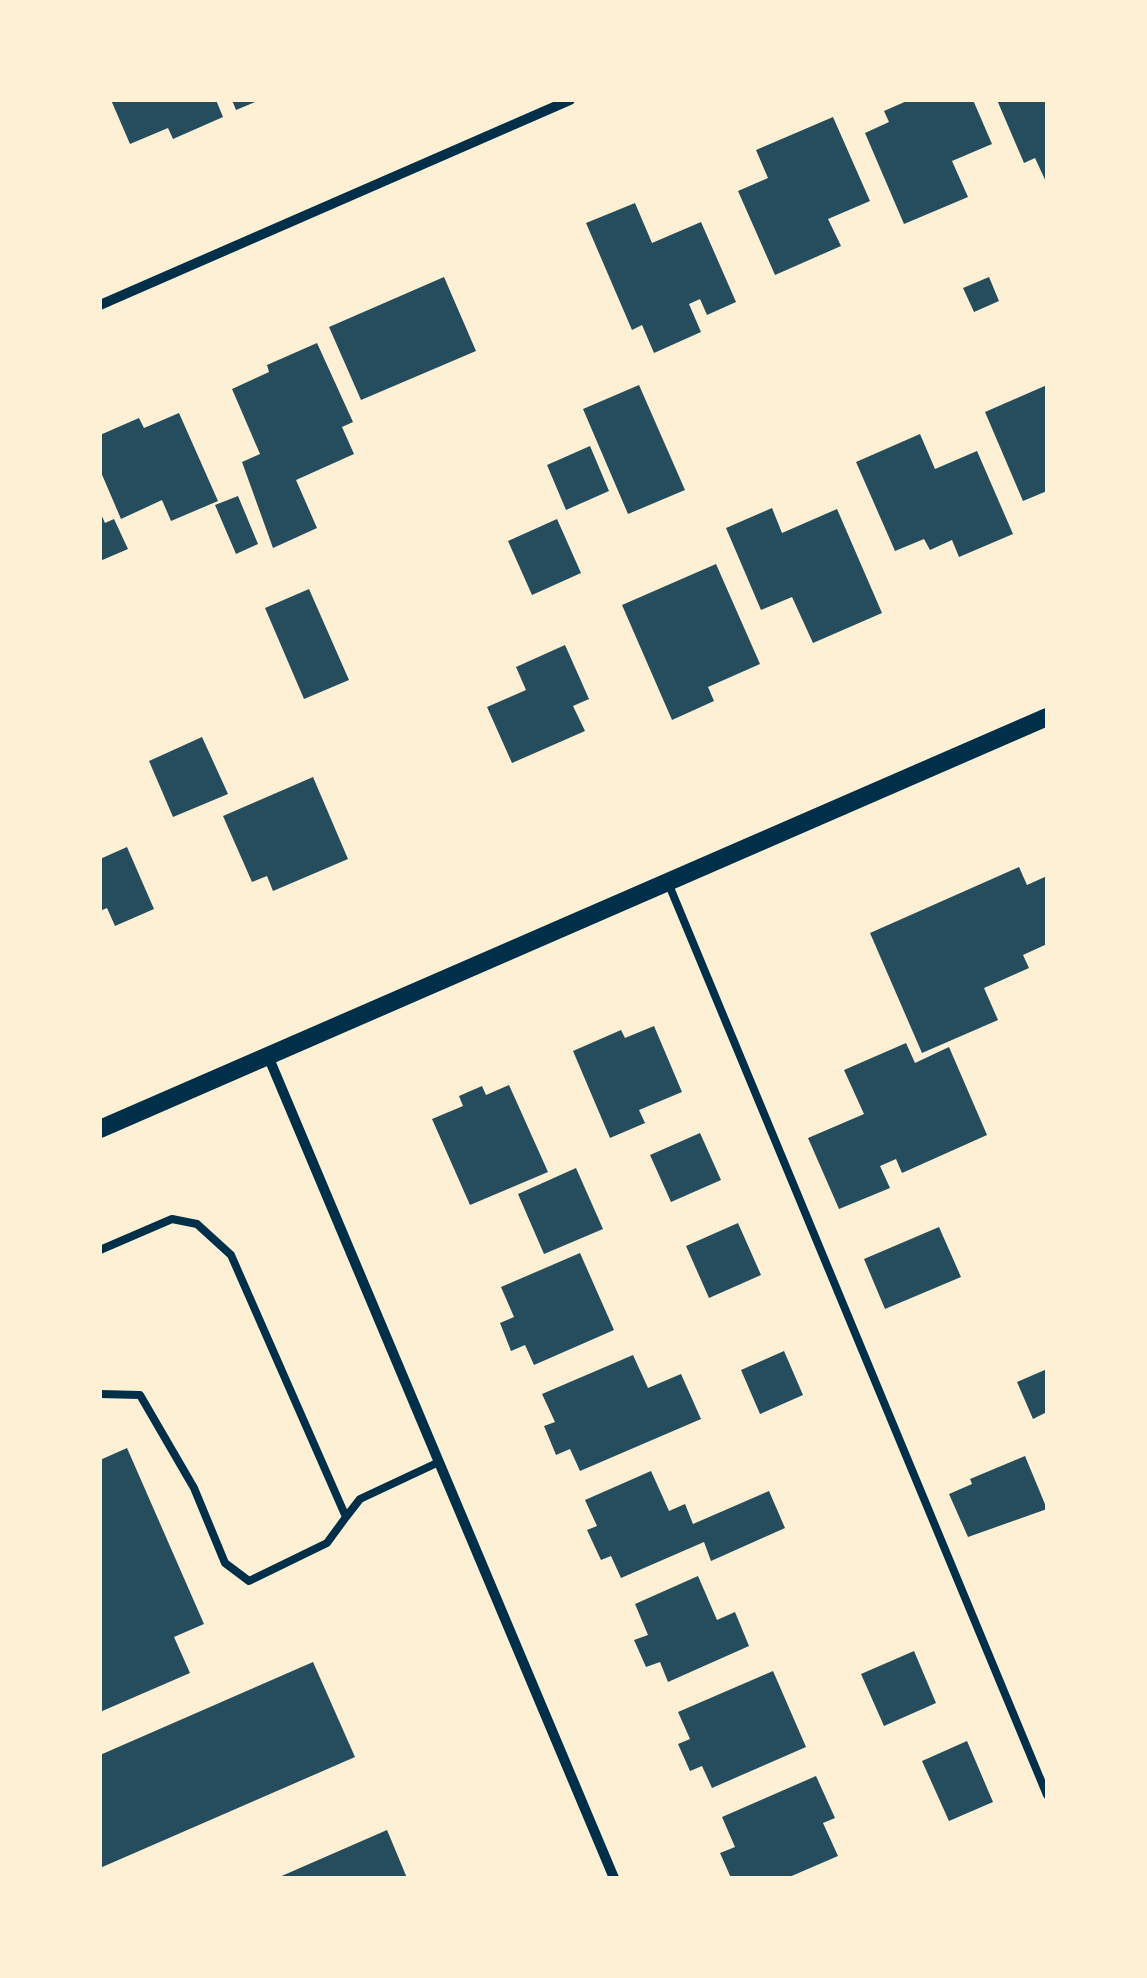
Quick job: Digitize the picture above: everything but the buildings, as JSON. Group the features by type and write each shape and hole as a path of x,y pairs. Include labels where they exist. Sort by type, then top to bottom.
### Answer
{"street":[{"path":"100,305 570,100"},
{"path":"100,1130 1047,717"},
{"path":"268,1056 614,1878"}],"lane":[{"path":"667,880 1047,1794"},
{"path":"100,1250 172,1218 197,1224 231,1256 346,1518"},
{"path":"100,1394 140,1395 194,1488 225,1563 249,1582 327,1543 360,1499 439,1462"}]}
